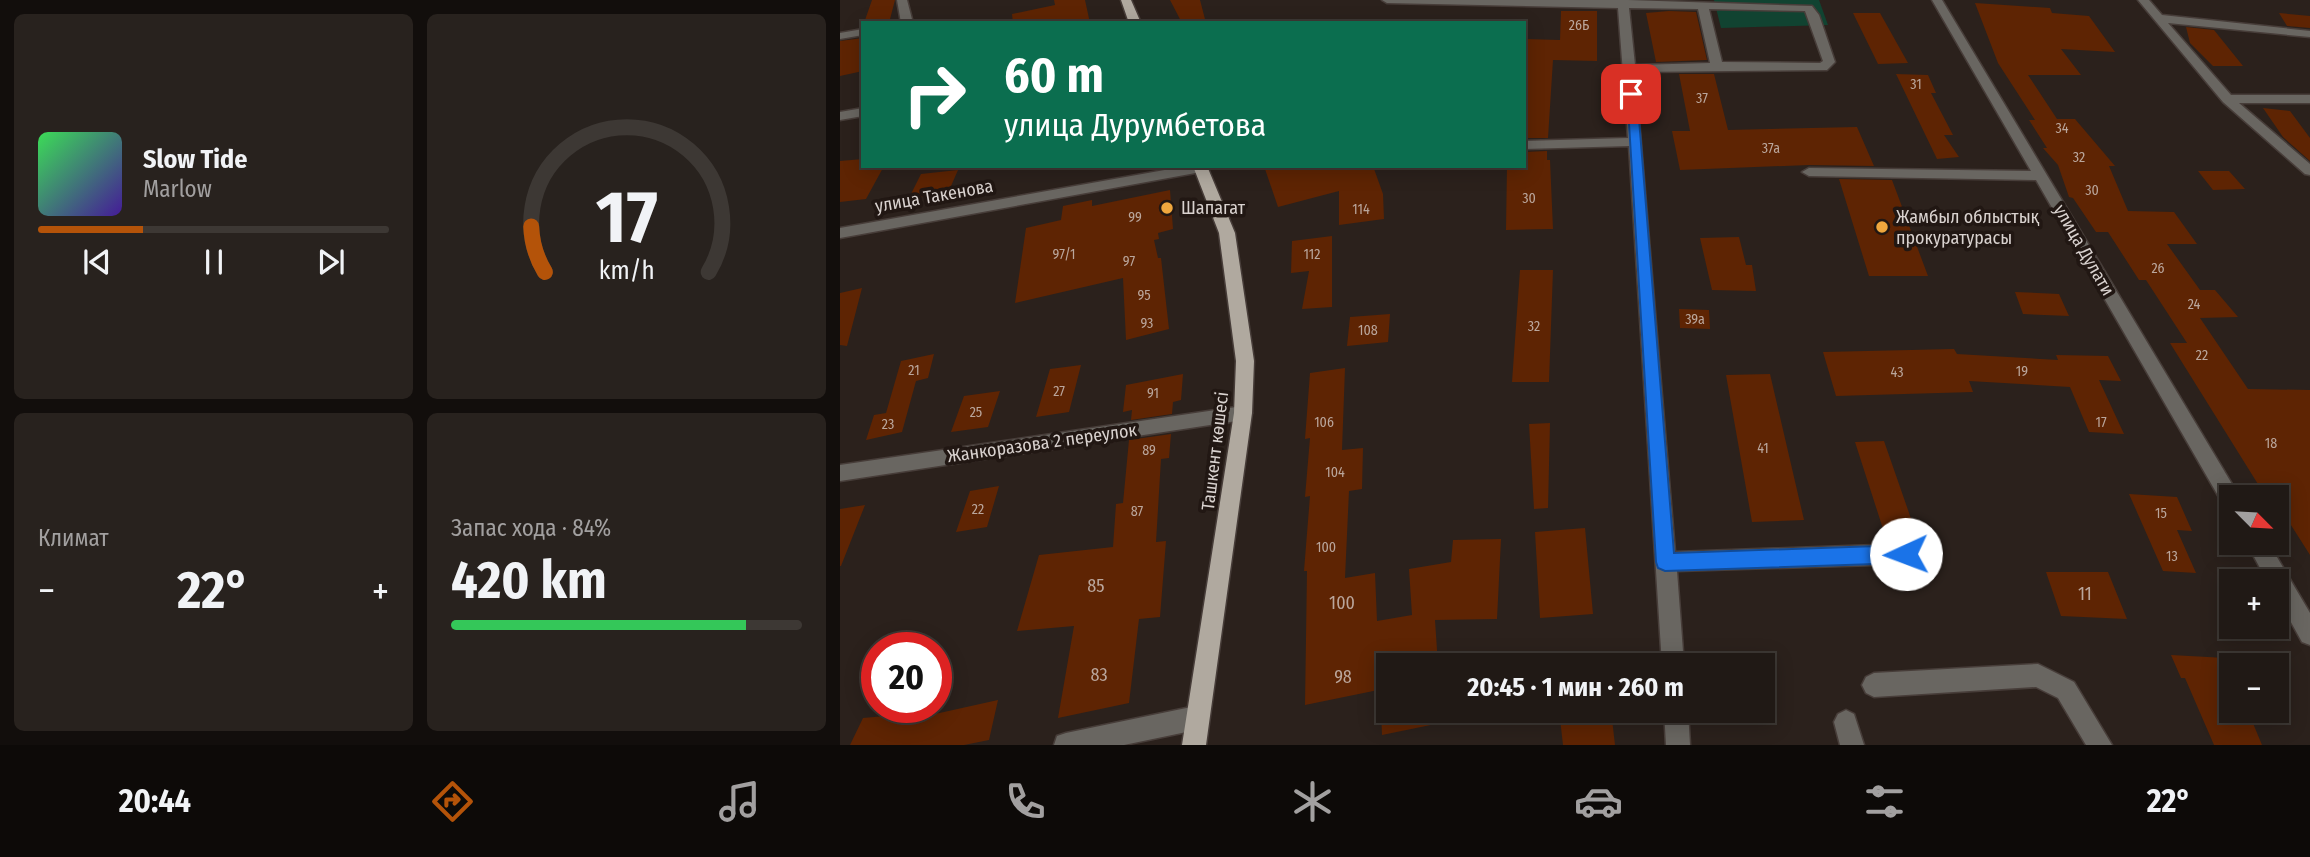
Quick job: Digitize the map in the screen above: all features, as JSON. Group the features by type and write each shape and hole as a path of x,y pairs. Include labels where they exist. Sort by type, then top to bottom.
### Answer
{"main road":[{"path":"1126,0 1134,21"},
{"name":"Ташкент көшесі","path":"1194,745 1243,413 1245,361 1227,233 1200,168"}],"street":[{"path":"902,0 907,21"},
{"path":"1387,0 1415,3 1623,2 1703,8 1808,8 1813,15 1829,62 1823,67 1629,69"},
{"name":"улица Дулати","path":"1937,0 2222,485"},
{"path":"2143,0 2227,99 2310,172"},
{"path":"1623,2 1672,653"},
{"path":"1703,8 1717,66"},
{"path":"2156,18 2310,34"},
{"path":"840,36 861,32"},
{"path":"2227,99 2310,99"},
{"path":"840,116 861,112"},
{"path":"1526,145 1635,142"},
{"name":"улица Такенова","path":"840,233 1195,168"},
{"path":"1809,172 2041,176"},
{"name":"Жанкоразова 2 переулок","path":"840,473 1243,413"},
{"path":"1665,562 1906,554"},
{"path":"2264,555 2310,634"},
{"path":"1874,685 2038,675 2066,690 2100,745"},
{"path":"1066,745 1196,718"},
{"path":"1677,723 1678,745"}],"green space":[{"path":"1714,0 1819,0 1828,25 1721,28"}],"building":[{"path":"872,0 895,0 890,21 865,21"},
{"path":"1054,0 1085,0 1090,21 1013,21 1012,14 1055,5"},
{"path":"1170,0 1200,0 1205,21 1181,21"},
{"path":"1975,3 2050,8 2052,13 2089,16 2115,52 2061,49 2081,75 2028,75 2057,119 2075,119 2115,166 2109,166 2128,211 2174,212 2197,244 2167,244 2200,290 2215,290 2238,317 2200,318 2248,389 2310,390 2310,555 2289,522 2289,485 2259,485 2170,343 2187,343 2146,280 2139,280 2108,232 2096,232 2073,198 2069,197 2058,165 2043,148 2047,148 2029,120 2035,120 1998,63"},
{"path":"1561,11 1597,11 1597,61 1553,60 1548,138 1526,138 1526,39 1560,40"},
{"path":"1696,12 1707,60 1656,62 1646,13"},
{"path":"1853,13 1880,13 1908,63 1878,64"},
{"path":"2279,13 2310,16 2310,28 2287,26"},
{"path":"2186,27 2214,30 2243,66 2213,66 2190,43"},
{"path":"861,38 861,71 840,76 840,41"},
{"path":"1679,74 1714,74 1728,130 1857,127 1874,166 1809,165 1680,170 1672,131 1690,131"},
{"path":"1896,74 1928,75 1936,93 1931,93 1953,135 1944,135 1959,157 1937,159"},
{"path":"2263,108 2290,111 2310,138 2310,161 2283,137"},
{"path":"1547,151 1547,160 1550,160 1553,229 1506,230 1507,168 1526,168 1526,152"},
{"path":"861,159 861,168 883,168 866,199 840,202 840,161"},
{"path":"1265,168 1374,168 1383,194 1384,219 1339,225 1339,191 1278,207"},
{"path":"958,170 948,193 909,198 921,174"},
{"path":"2198,171 2229,171 2245,189 2213,190"},
{"name":"Жамбыл облыстық прокуратурасы","path":"1839,179 1892,180 1928,276 1869,276"},
{"path":"1170,190 1173,229 1158,233 1159,239 1154,240 1158,258 1161,258 1169,329 1126,340 1123,278 1015,303 1026,228 1061,220 1063,206 1092,200 1092,206"},
{"path":"1332,236 1332,307 1302,309 1309,271 1291,273 1292,241"},
{"path":"1739,237 1746,265 1752,265 1756,291 1712,290 1700,238"},
{"path":"1520,270 1553,270 1549,382 1512,382"},
{"path":"862,288 847,346 840,345 840,293"},
{"path":"2015,292 2059,294 2069,316 2023,314"},
{"path":"1679,309 1709,310 1710,329 1680,328"},
{"path":"1390,314 1388,342 1347,346 1350,317"},
{"path":"1954,349 1957,354 2058,360 2056,355 2108,356 2121,381 2099,380 2124,434 2089,432 2070,387 1969,381 1973,392 1836,396 1823,352"},
{"path":"934,354 928,378 916,381 902,432 866,440 874,415 886,413 901,361"},
{"path":"1081,365 1069,412 1036,417 1050,369"},
{"path":"1345,368 1342,450 1363,448 1362,489 1349,491 1345,578 1375,573 1377,621 1412,615 1409,569 1451,562 1453,540 1501,539 1497,619 1435,620 1437,653 1376,653 1376,690 1305,705 1307,571 1304,571 1310,496 1305,497 1310,438 1305,439 1310,373"},
{"path":"1183,374 1181,400 1173,402 1172,414 1131,420 1132,410 1123,412 1126,385"},
{"path":"1770,374 1804,520 1752,522 1726,375"},
{"path":"1000,391 988,427 951,432 964,396"},
{"path":"1550,423 1548,508 1534,509 1529,424"},
{"path":"1171,434 1169,458 1161,459 1156,542 1166,541 1160,617 1139,619 1129,703 1058,718 1074,626 1017,631 1039,555 1113,547 1116,504 1123,503 1129,440"},
{"path":"1884,441 1916,533 1885,535 1855,442"},
{"path":"999,486 987,527 956,532 970,491"},
{"path":"2129,494 2177,497 2192,531 2177,530 2196,573 2163,571"},
{"path":"865,505 841,566 840,566 840,509"},
{"path":"1585,528 1593,614 1540,618 1535,532"},
{"path":"2046,572 2108,572 2127,619 2061,616"},
{"path":"2171,655 2219,658 2219,723 2253,723 2262,745 2214,745 2185,678 2181,678"},
{"path":"998,700 989,740 964,745 850,745 861,722 952,723 952,710"},
{"path":"1382,723 1440,723 1382,735"},
{"path":"1560,723 1612,723 1615,745 1563,745"}],"place":[{"name":"Шапагат","path":"1167,208"},
{"name":"Жамбыл облыстық прокуратурасы","path":"1882,227"}],"route":[{"path":"1631,94 1665,562 1906,554"}]}
